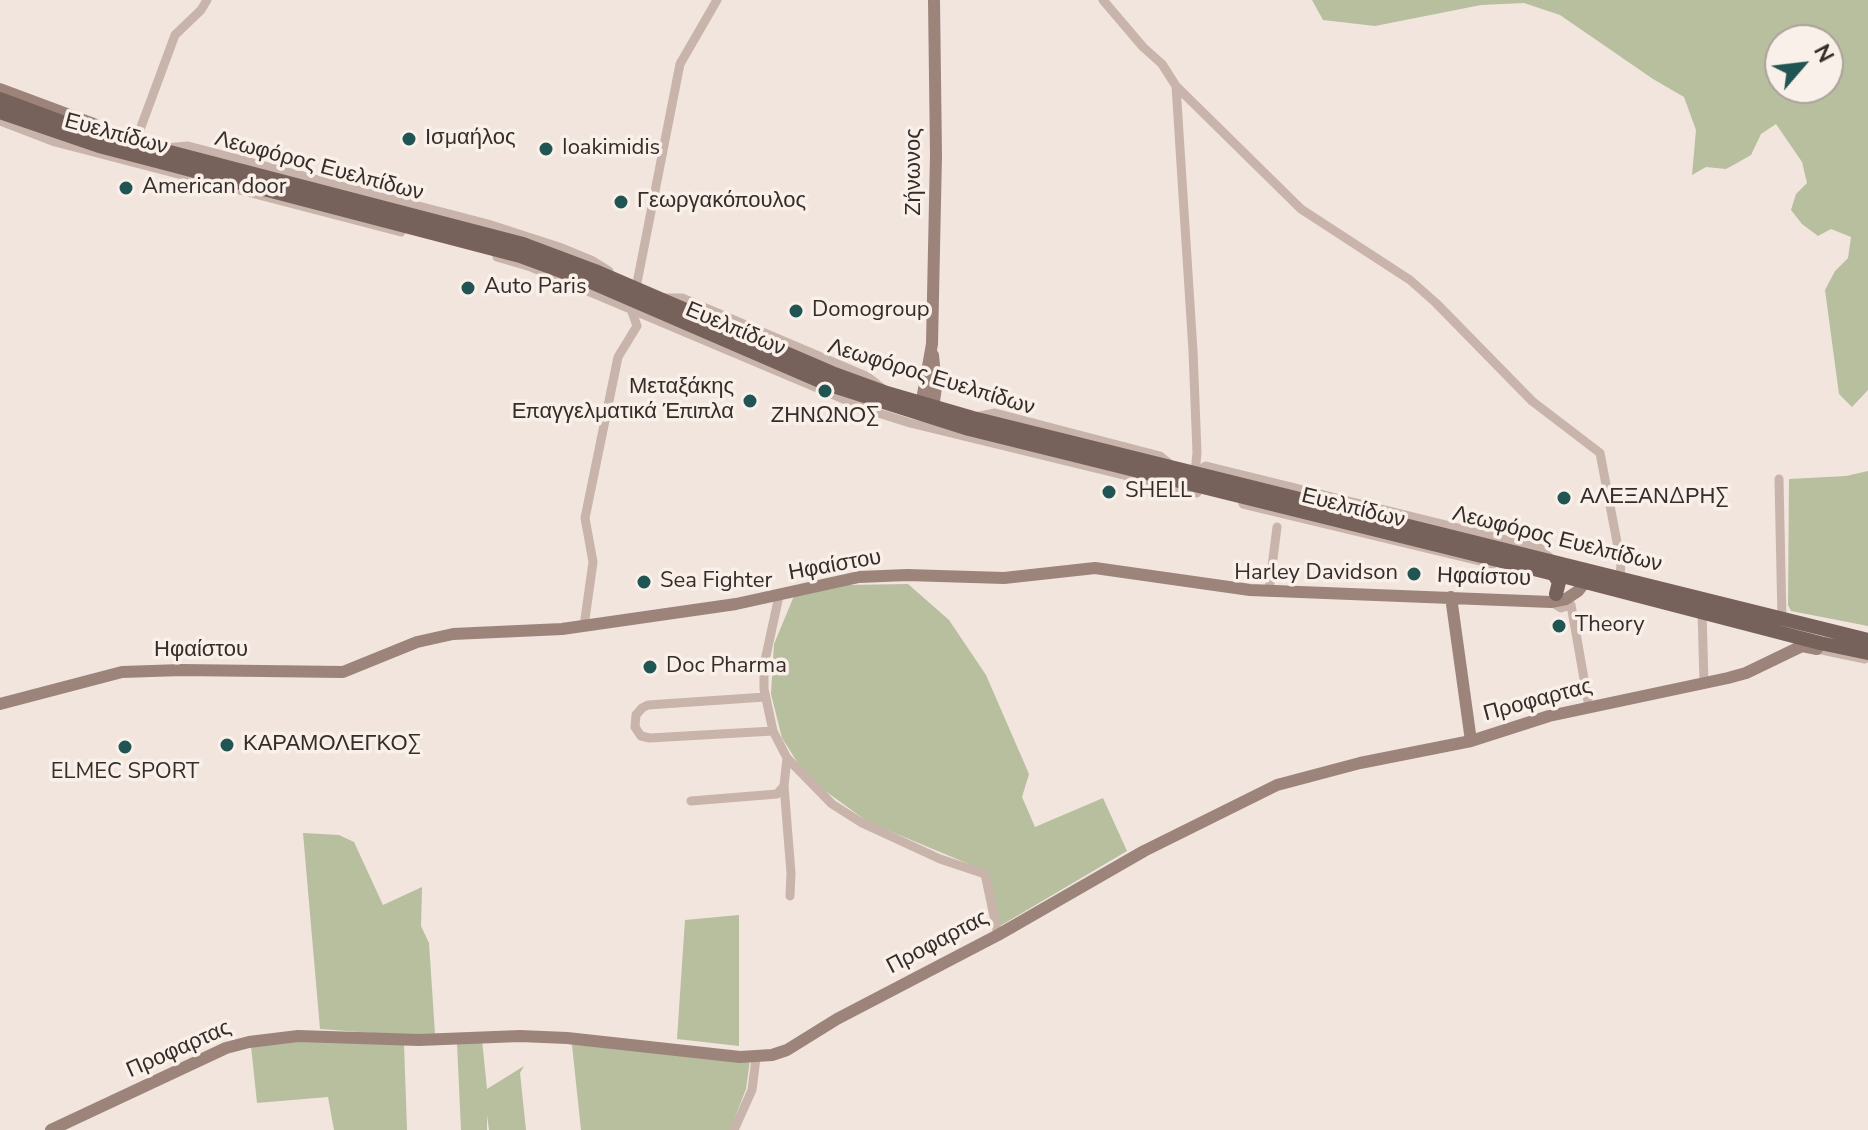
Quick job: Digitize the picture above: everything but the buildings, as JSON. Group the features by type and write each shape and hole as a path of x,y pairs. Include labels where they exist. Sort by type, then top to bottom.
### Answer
{"main road":[{"name":"Λεωφόρος Ευελπίδων","path":"2,98 101,134 129,152"},
{"name":"Λεωφόρος Ευελπίδων","path":"2,98 56,138 129,152 315,206 554,268 755,359 857,396 973,418 1209,492 1317,519 1507,562 1553,567"},
{"name":"Λεωφόρος Ευελπίδων","path":"159,160 419,211 523,244 636,288 808,364 1008,443 1083,451 1195,472 1553,567 1819,646 1868,653"},
{"path":"1550,599 1559,582 1553,567"},
{"name":"Λεωφόρος Ευελπίδων","path":"1583,576 1620,578 1868,640"}],"street":[{"path":"129,152 175,35 207,0"},
{"path":"636,288 680,64 717,0"},
{"name":"Ζήνωνος","path":"927,410 932,344 936,155 934,0"},
{"path":"1103,0 1143,47 1162,64 1176,86 1301,209 1410,280 1532,401 1600,453 1621,563 1620,578"},
{"path":"1176,86 1193,351 1195,472"},
{"name":"Ευελπίδων","path":"0,121 56,138"},
{"name":"Ευελπίδων","path":"437,237 531,267 872,411 1008,443"},
{"path":"584,626 593,562 585,518 618,357 637,326 631,309"},
{"path":"1779,479 1782,620"},
{"path":"1269,590 1277,527"},
{"name":"Ηφαίστου","path":"0,704 118,673 182,670 339,672 358,668 420,641 453,634 532,632 584,626 736,604 859,577 1004,578 1095,568 1269,590 1550,599 1583,576"},
{"path":"779,596 764,665 765,697 773,731 787,758 832,804 862,823 940,859 985,874 998,935"},
{"path":"1451,597 1471,741"},
{"path":"1550,599 1561,608 1571,605 1589,707"},
{"path":"1702,611 1704,683"},
{"name":"Προφαρτας","path":"51,1130 226,1048 298,1036 419,1040 520,1036 567,1038 756,1058 787,1050 837,1019 998,935 1144,851 1277,785 1360,763 1471,741 1549,716 1746,673 1802,646 1819,646"},
{"path":"1819,646 1868,659"},
{"path":"765,697 648,705 636,715 635,727 641,736 650,738 773,731"},
{"path":"787,758 784,786 790,896"},
{"path":"691,801 766,796 777,794 784,786"},
{"path":"734,1130 752,1090 756,1058"}],"green space":[{"path":"1312,0 1868,0 1868,390 1852,407 1839,394 1825,290 1835,271 1848,258 1851,237 1831,229 1818,236 1802,224 1791,210 1796,194 1807,183 1802,162 1776,124 1761,134 1751,155 1726,169 1706,167 1692,175 1696,130 1684,97 1560,15 1524,3 1481,5 1375,26 1323,20"},
{"path":"1868,471 1868,626 1791,611 1788,605 1789,479 1846,476"},
{"path":"908,584 949,620 986,675 1029,774 1022,797 1035,827 1103,798 1127,851 1000,926 988,872 868,822 824,790 801,768 782,738 771,694 774,644 794,596 847,585"},
{"path":"303,833 339,835 354,842 383,905 422,887 421,926 429,943 435,1034 413,1036 320,1029"},
{"path":"739,915 739,1046 677,1039 685,920"},
{"path":"297,1039 404,1044 407,1130 334,1130 328,1097 257,1103 251,1046"},
{"path":"482,1040 487,1089 524,1066 520,1073 526,1130 489,1130 487,1115 487,1130 461,1130 457,1043"},
{"path":"567,1041 750,1060 746,1089 730,1130 581,1130 572,1045"}],"place":[{"name":"Ισμαήλος","path":"409,139"},
{"name":"Ioakimidis","path":"546,149"},
{"name":"American door","path":"126,188"},
{"name":"Γεωργακόπουλος","path":"621,202"},
{"name":"Auto Paris","path":"468,288"},
{"name":"Domogroup","path":"796,311"},
{"name":"ΖΗΝΩΝΟΣ","path":"825,391"},
{"name":"Μεταξάκης Επαγγελματικά Έπιπλα","path":"750,401"},
{"name":"SHELL","path":"1109,492"},
{"name":"ΑΛΕΞΑΝΔΡΗΣ","path":"1564,498"},
{"name":"Harley Davidson","path":"1414,574"},
{"name":"Sea Fighter","path":"644,582"},
{"name":"Theory","path":"1559,626"},
{"name":"Doc Pharma","path":"650,667"},
{"name":"ΚΑΡΑΜΟΛΕΓΚΟΣ","path":"227,745"},
{"name":"ELMEC SPORT","path":"125,747"}]}
